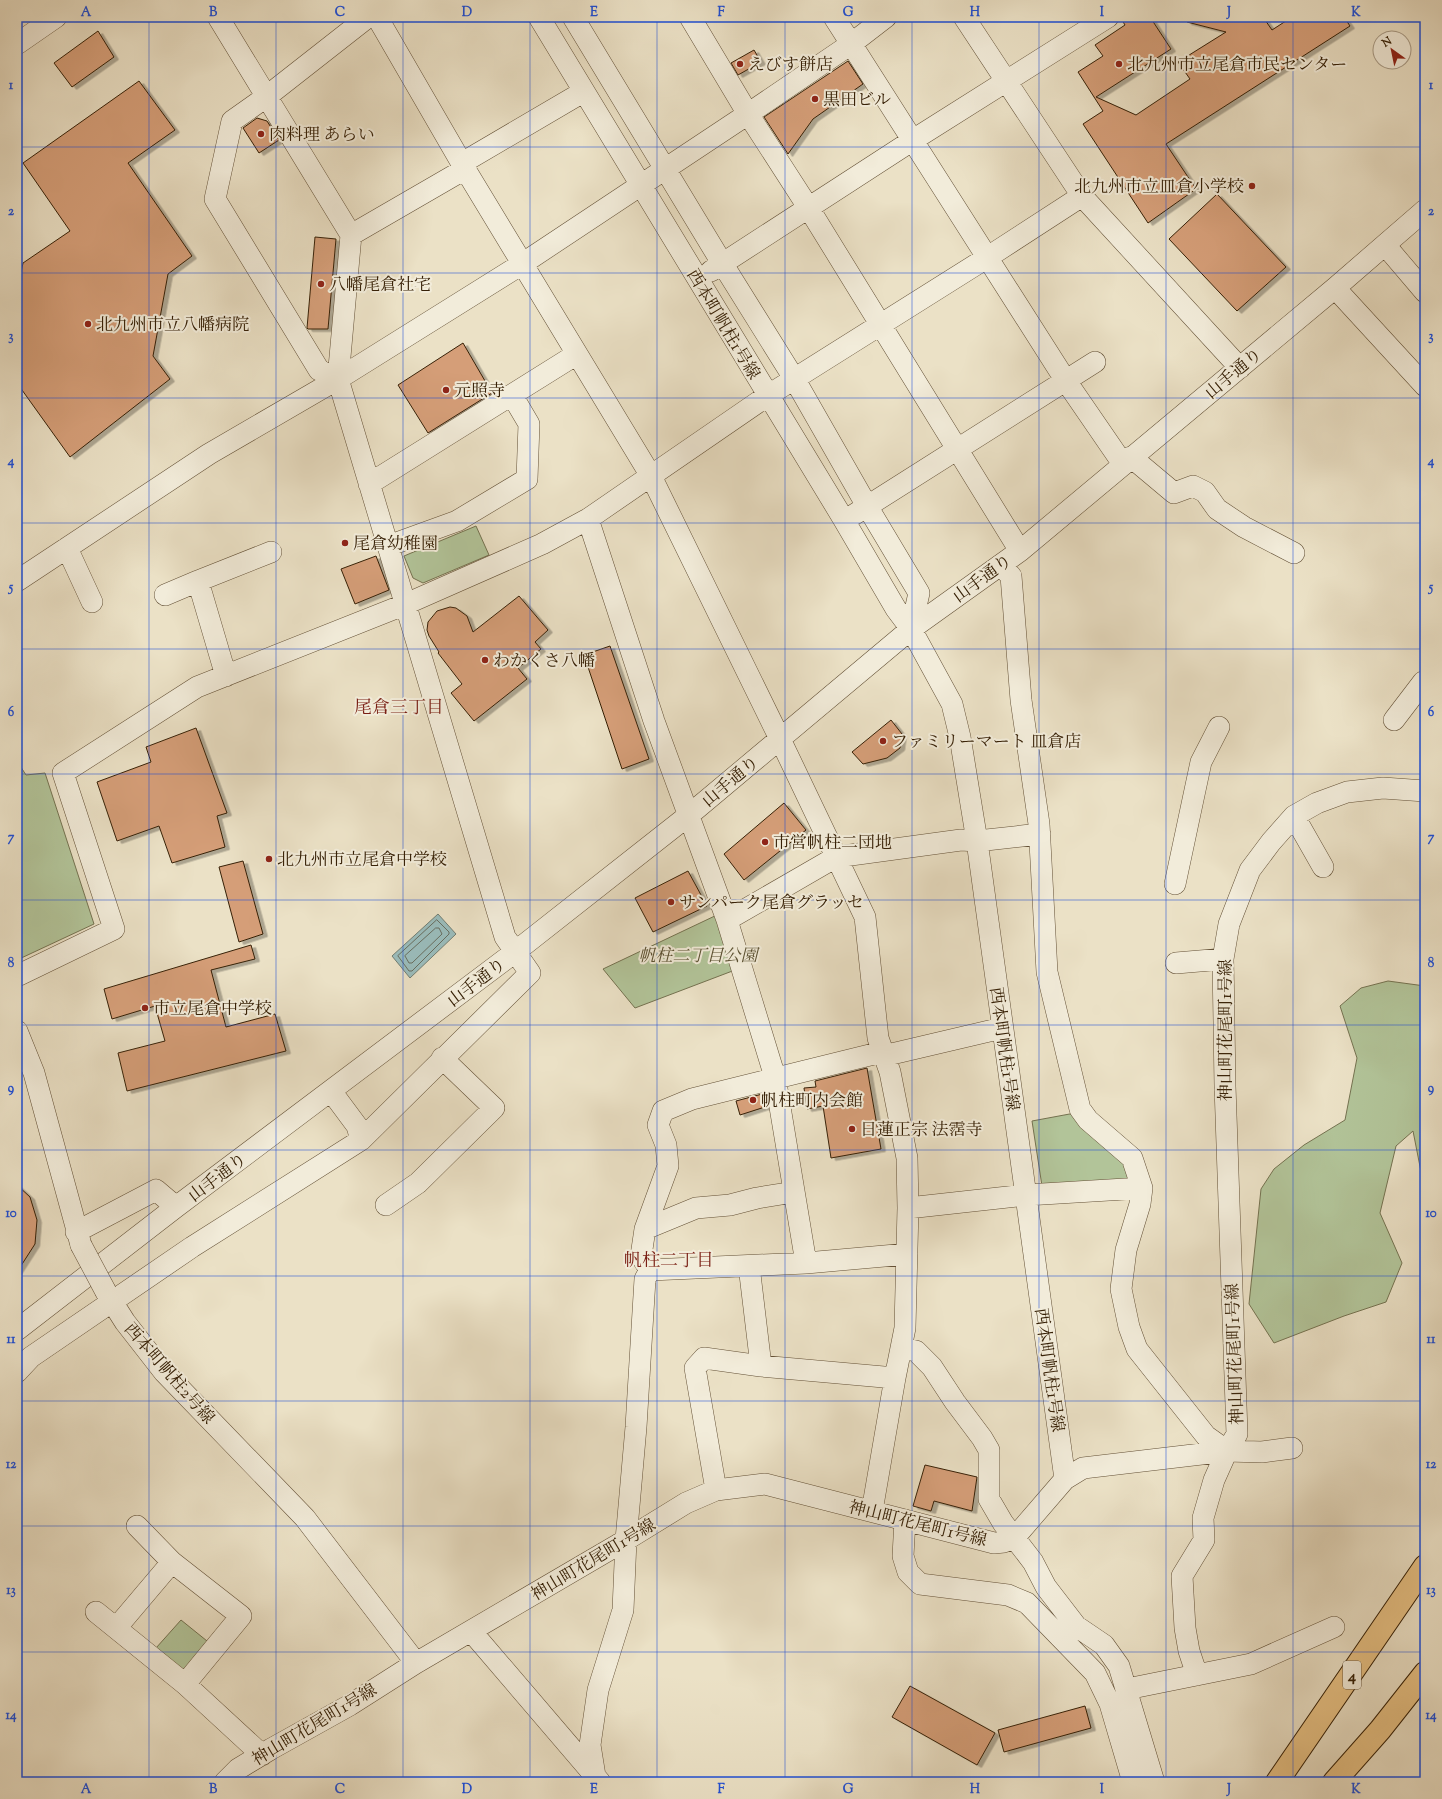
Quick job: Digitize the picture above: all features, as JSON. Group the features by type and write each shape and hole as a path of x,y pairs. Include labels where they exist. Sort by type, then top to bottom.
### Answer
{"highway":[{"name":"4","path":"1277,1782 1425,1566"},
{"path":"1334,1782 1425,1673"}],"street":[{"path":"17,44 56,17"},
{"path":"17,1372 31,1357 109,1297 192,1247 361,1140 442,1058 530,973 505,937 338,379 350,235 218,17"},
{"path":"338,379 319,370 215,199 232,121 266,98 368,17"},
{"path":"377,17 463,166 651,476 780,739 865,917 878,1038 882,1054 890,1072 907,1158 908,1208 905,1328 872,1511"},
{"name":"西本町帆柱1号線","path":"539,17 583,92 641,185 697,281 844,520 896,609 911,629 952,704 960,737 977,841 1065,1479"},
{"name":"西本町帆柱1号線","path":"573,17 722,263 795,380 919,593 911,629"},
{"path":"690,17 748,114 808,207 1020,551"},
{"path":"834,17 1066,381 1127,460 1174,493 1193,486 1205,492 1217,509 1244,527 1294,552"},
{"path":"17,581 209,454 338,379 522,264 748,114 851,44 886,17"},
{"path":"964,17 1082,196 1240,368"},
{"path":"697,281 808,207 1108,17"},
{"path":"567,65 592,48"},
{"path":"350,235 583,92"},
{"path":"17,976 114,929 63,773 197,687 406,604 542,544 588,519 767,396 795,380 1082,196"},
{"name":"山手通り","path":"17,1330 176,1207 515,952 689,815 911,629 1020,551 1127,460 1240,368 1425,210"},
{"path":"1385,245 1425,292"},
{"path":"1335,288 1425,386"},
{"path":"369,484 577,354"},
{"path":"844,520 1095,362"},
{"path":"388,546 457,521 527,479 529,424 512,395"},
{"path":"588,519 654,722 727,920 775,1077 806,1263"},
{"path":"67,548 92,602"},
{"path":"165,595 271,552"},
{"path":"1000,566 1011,576 1021,700 1040,834 1046,972 1080,1109 1088,1120 1132,1158 1142,1188 1140,1204 1126,1250 1121,1289 1129,1327 1138,1350 1206,1436 1227,1451"},
{"path":"198,581 226,676"},
{"path":"1394,720 1423,682 1425,682"},
{"path":"1175,884 1201,762 1219,727"},
{"name":"神山町花尾町1号線","path":"1197,1675 1189,1651 1182,1576 1204,1540 1203,1518 1214,1480 1227,1451 1237,1434 1225,1094 1223,959 1229,924 1250,870 1271,842 1294,816 1317,803 1347,792 1383,788 1425,791"},
{"path":"1294,816 1323,867"},
{"path":"727,920 836,857 961,840 977,841 1040,834"},
{"path":"1176,963 1223,959"},
{"path":"650,1270 641,1256 645,1229 668,1166 666,1146 658,1125 663,1111 692,1099 775,1077 1002,1028"},
{"name":"西本町帆柱2号線","path":"17,1031 34,1073 78,1238 109,1297 164,1372 306,1518 416,1663"},
{"path":"386,1205 418,1183 494,1108 442,1058"},
{"path":"331,1091 357,1126 361,1140"},
{"path":"908,1208 1026,1195 1142,1188"},
{"path":"78,1238 156,1190 176,1207"},
{"path":"645,1229 696,1208 730,1205 756,1198 794,1192"},
{"path":"650,1270 806,1263 907,1254"},
{"path":"750,1266 761,1366"},
{"path":"597,1779 590,1745 598,1690 622,1610 626,1540 636,1427 645,1279 650,1270"},
{"path":"901,1348 916,1351 932,1367 955,1402 982,1438 989,1450 989,1499 1003,1523 1033,1562 1046,1587 1076,1626 1104,1645 1119,1666 1154,1782"},
{"path":"716,1490 695,1368 704,1358 761,1366 895,1378"},
{"path":"1015,1538 1065,1479 1083,1468 1227,1451 1262,1452 1292,1448"},
{"name":"神山町花尾町1号線","path":"225,1782 238,1770 262,1755 350,1705 416,1663 626,1540 686,1503 716,1490 765,1484 994,1543 1004,1542 1015,1538"},
{"path":"905,1520 903,1556 908,1572 920,1584 1008,1596 1027,1603 1095,1672 1110,1704 1133,1782"},
{"path":"137,1526 172,1562 241,1616 185,1684"},
{"path":"117,1628 172,1562"},
{"path":"96,1612 185,1684 262,1755"},
{"path":"1127,1689 1250,1664 1334,1627"},
{"path":"471,1631 597,1779"}],"green space":[{"path":"476,526 489,555 423,583 413,578 404,556"},
{"path":"17,761 26,775 45,773 94,924 17,960"},
{"name":"帆柱二丁目公園","path":"719,914 735,970 635,1008 603,969"},
{"path":"1388,981 1425,986 1425,1192 1413,1131 1396,1146 1380,1213 1402,1263 1386,1302 1344,1316 1274,1343 1249,1304 1261,1189 1274,1169 1304,1145 1345,1120 1357,1058 1340,1006 1361,988"},
{"path":"1075,1113 1126,1161 1131,1179 1042,1186 1032,1121"},
{"path":"181,1620 212,1645 188,1674 156,1648"}],"water":[{"path":"438,914 456,934 410,978 392,956"}],"building":[{"path":"1120,17 1150,17 1171,49 1096,97 1136,115 1190,79 1178,62 1226,32 1187,22 1187,17 1263,17 1272,30 1292,17 1344,17 1350,26 1166,144 1196,189 1148,223 1083,124 1103,111 1078,72 1103,56 1095,45 1125,25"},
{"path":"98,31 114,57 72,87 54,63"},
{"path":"754,50 761,62 738,75 731,63"},
{"name":"黒田ビル","path":"848,61 863,84 813,119 788,154 764,117"},
{"name":"北九州市立八幡病院","path":"139,81 175,130 128,163 192,256 168,274 153,356 170,379 70,457 17,383 17,292 23,263 70,231 23,163"},
{"name":"肉料理 あらい","path":"257,118 267,121 279,140 259,153 243,128"},
{"path":"1217,194 1286,267 1237,311 1169,239"},
{"name":"八幡尾倉社宅","path":"315,237 336,239 328,329 307,328"},
{"name":"元照寺","path":"463,343 492,393 428,433 398,385"},
{"path":"376,556 389,590 355,604 341,569"},
{"name":"わかくさ八幡","path":"519,596 548,630 535,642 541,649 518,668 527,679 474,721 451,693 462,684 438,653 439,652 427,630 428,622 437,611 450,607 456,608 467,616 473,632"},
{"path":"610,646 649,759 622,769 584,655"},
{"name":"ファミリーマート 皿倉店","path":"891,720 902,734 900,748 887,758 863,764 852,752"},
{"path":"196,728 227,813 217,816 225,847 172,863 159,826 117,841 97,782 151,762 146,747"},
{"name":"市営帆柱二団地","path":"784,803 806,830 744,880 724,854"},
{"path":"243,861 263,934 239,942 219,867"},
{"name":"サンパーク尾倉グラッセ","path":"688,871 707,906 653,932 635,898"},
{"path":"251,945 255,959 211,970 226,1027 275,1014 286,1051 127,1091 118,1053 165,1041 155,1006 112,1019 104,989"},
{"name":"日蓮正宗 法霑寺","path":"867,1068 881,1149 831,1158 823,1106 807,1109 804,1088 816,1087 815,1081"},
{"name":"帆柱町内会館","path":"766,1093 768,1106 740,1115 736,1101"},
{"path":"17,1185 30,1197 37,1220 35,1244 17,1272"},
{"path":"925,1465 977,1477 972,1511 934,1501 931,1511 913,1506"},
{"path":"910,1686 995,1733 977,1765 892,1717"},
{"path":"1085,1706 1091,1728 1004,1752 998,1730"}],"place":[{"name":"えびす餅店","path":"740,64"},
{"name":"北九州市立尾倉市民センター","path":"1119,64"},
{"name":"黒田ビル","path":"815,99"},
{"name":"肉料理 あらい","path":"261,134"},
{"name":"北九州市立皿倉小学校","path":"1252,186"},
{"name":"八幡尾倉社宅","path":"321,284"},
{"name":"北九州市立八幡病院","path":"88,324"},
{"name":"元照寺","path":"446,390"},
{"name":"尾倉幼稚園","path":"345,543"},
{"name":"わかくさ八幡","path":"485,660"},
{"name":"ファミリーマート 皿倉店","path":"883,741"},
{"name":"市営帆柱二団地","path":"765,842"},
{"name":"北九州市立尾倉中学校","path":"269,859"},
{"name":"サンパーク尾倉グラッセ","path":"671,902"},
{"name":"市立尾倉中学校","path":"145,1008"},
{"name":"帆柱町内会館","path":"753,1100"},
{"name":"日蓮正宗 法霑寺","path":"852,1129"}],"district":[{"name":"尾倉三丁目","path":"399,707"},
{"name":"帆柱二丁目","path":"669,1260"}]}
